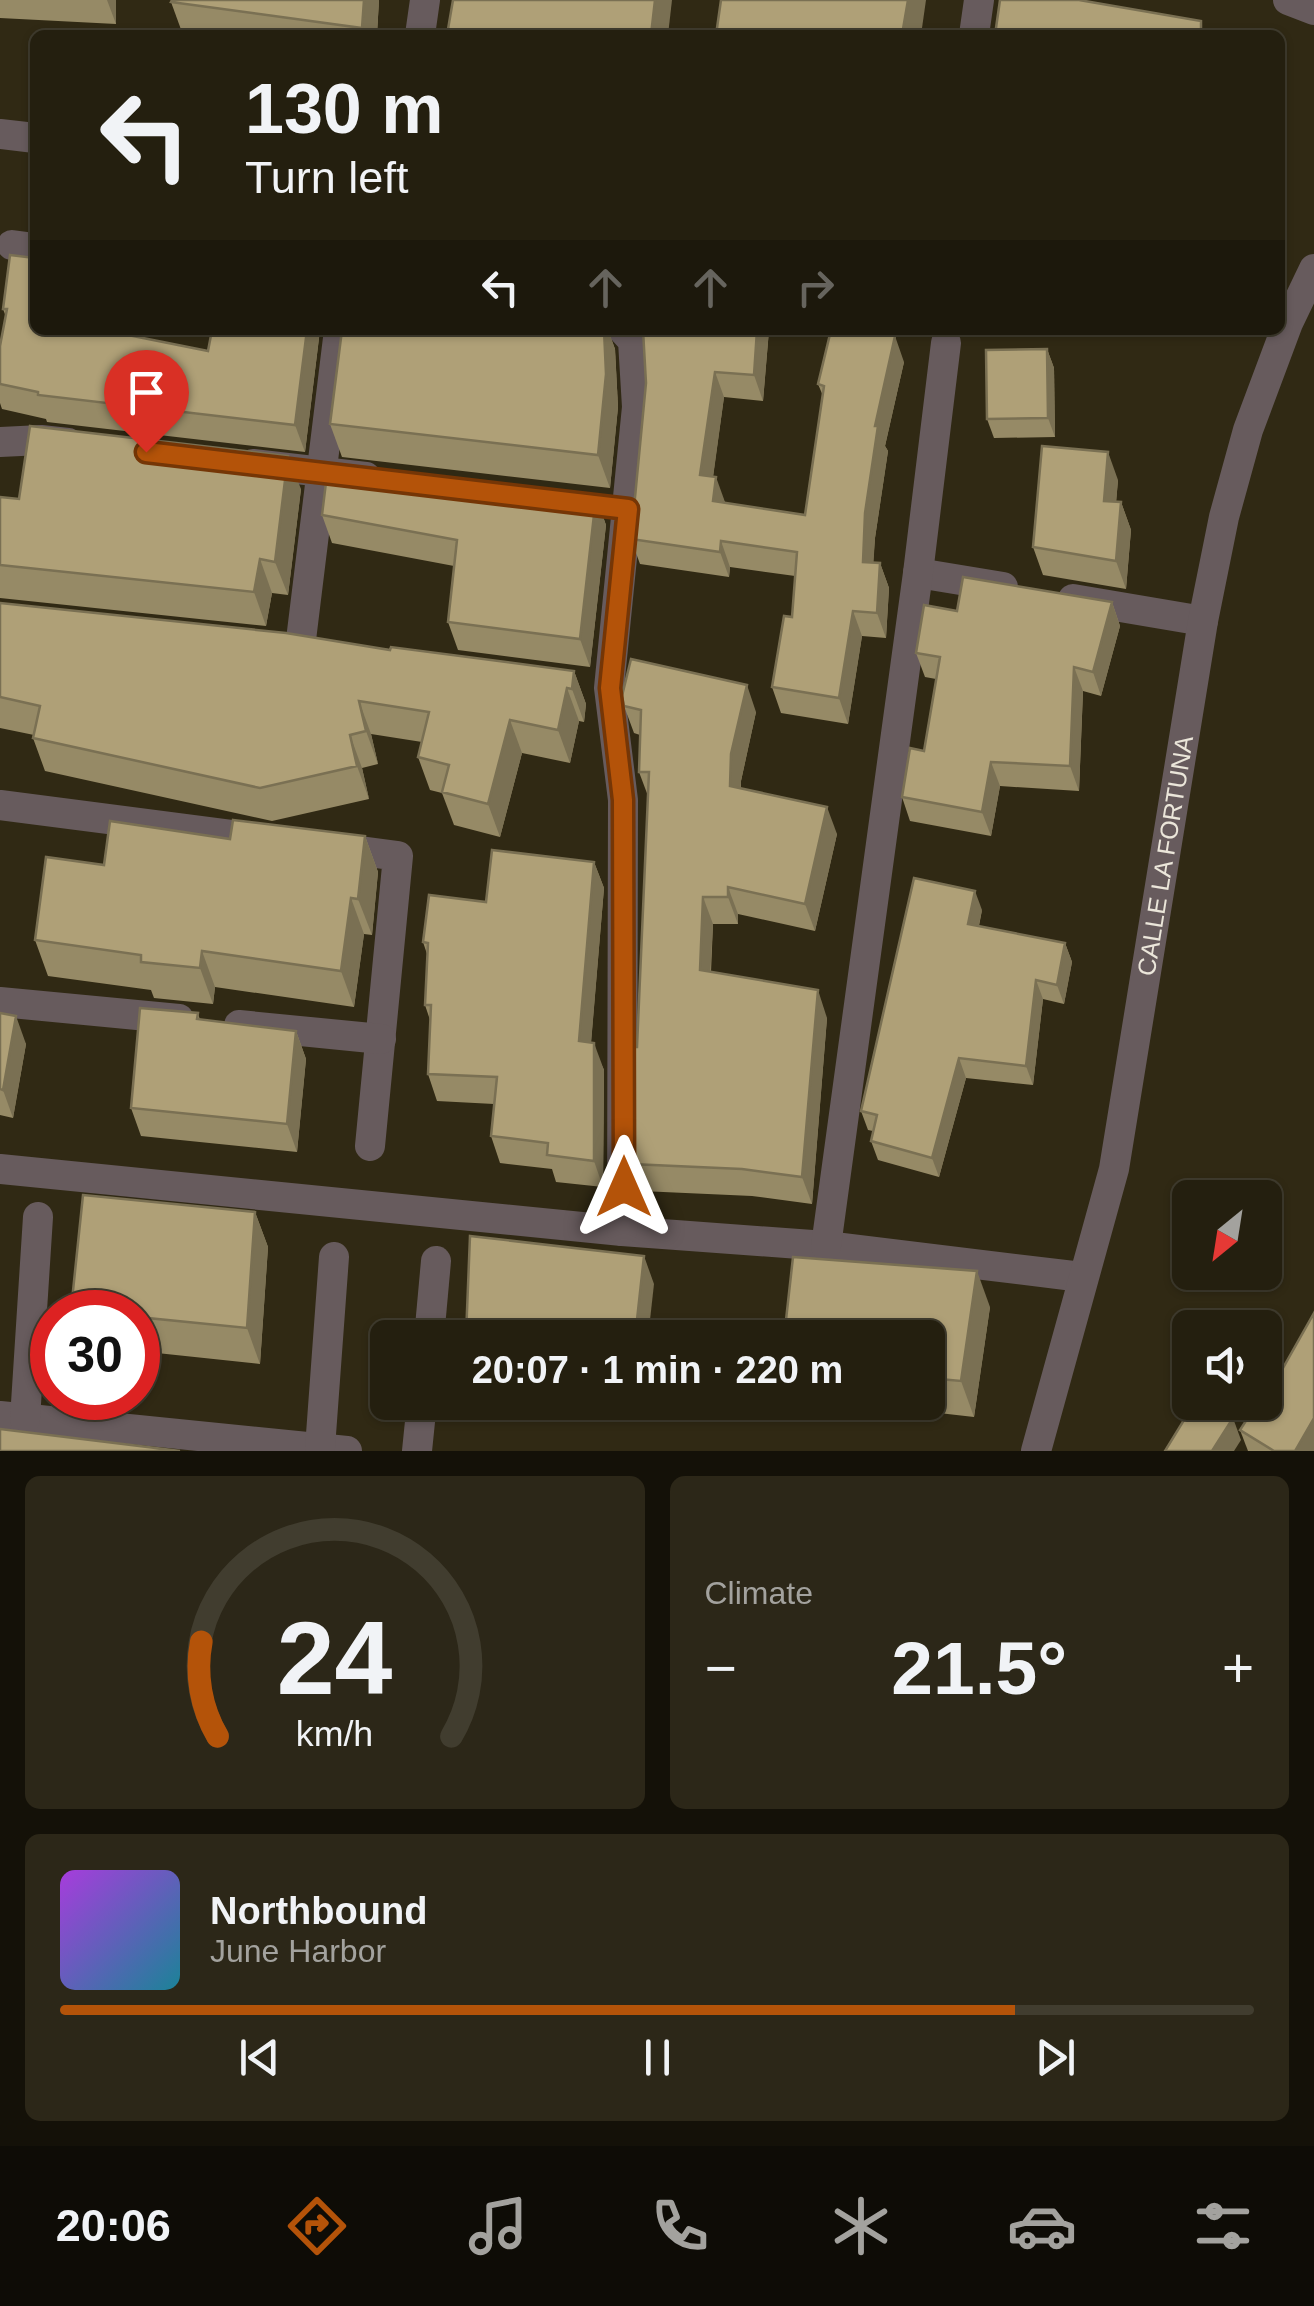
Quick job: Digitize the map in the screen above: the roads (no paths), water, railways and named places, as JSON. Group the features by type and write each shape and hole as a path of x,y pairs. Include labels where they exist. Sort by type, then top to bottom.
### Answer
{"street":[{"path":"421,30 425,0"},
{"path":"975,30 980,0"},
{"path":"1288,0 1314,10"},
{"path":"0,134 30,137"},
{"name":"CALLE LA FORTUNA","path":"1285,331 1314,269"},
{"path":"262,644 310,649 321,472 338,335"},
{"path":"622,1231 623,800 610,688 637,408 634,341 628,335"},
{"name":"CALLE LA FORTUNA","path":"1036,1451 1114,1169 1203,621 1224,517 1248,430 1284,335"},
{"path":"826,1246 946,343"},
{"path":"0,442 41,440 97,446"},
{"path":"228,461 398,481"},
{"path":"589,504 628,509"},
{"path":"918,573 1203,621"},
{"path":"571,683 610,688"},
{"path":"0,806 398,856 370,1146"},
{"path":"0,1002 381,1038"},
{"path":"0,1169 622,1231 826,1246 1082,1277"},
{"path":"38,1217 12,1418 334,1450 334,1257"},
{"path":"431,1320 436,1262"},
{"path":"417,1451 420,1420"}]}
